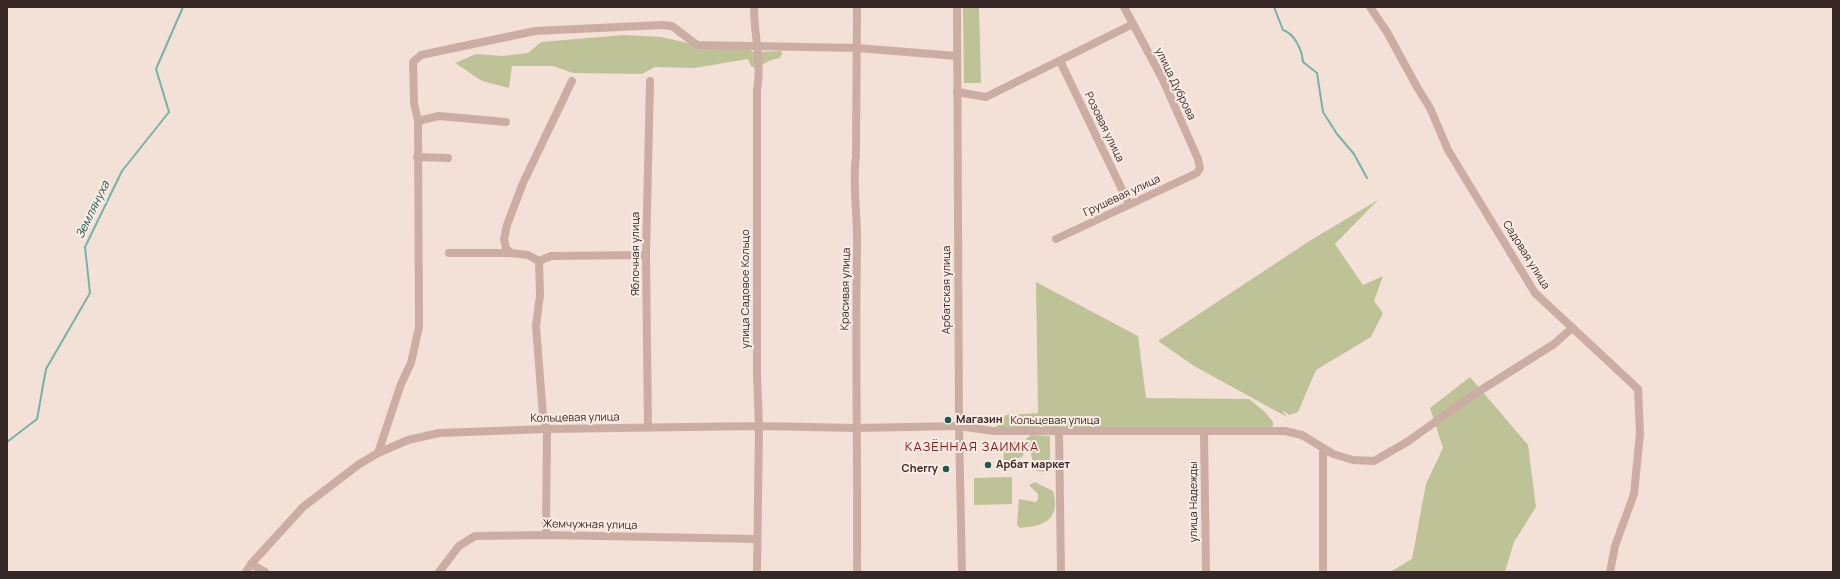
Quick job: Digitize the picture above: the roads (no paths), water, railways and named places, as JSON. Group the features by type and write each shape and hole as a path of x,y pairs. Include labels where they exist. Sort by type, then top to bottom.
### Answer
{"street":[{"name":"улица Садовое Кольцо","path":"754,7 755,32 759,47 759,77 757,90 756,334 759,426 757,572"},
{"name":"Красивая улица","path":"856,572 858,458 856,428 858,218 853,175 856,156 857,7"},
{"name":"Арбатская улица","path":"957,7 959,426 962,572"},
{"name":"улица Дуброва","path":"1124,7 1162,78 1198,159 1200,168 1197,173"},
{"name":"Садовая улица","path":"1370,7 1387,32 1430,108 1448,150 1535,293 1571,329 1638,389 1640,433 1634,494 1615,546 1610,572"},
{"path":"957,92 986,97 1133,24"},
{"path":"378,453 401,384 411,363 419,327 418,121 414,103 413,62 421,55 470,43 535,31 662,25 672,26 697,45 857,48 957,56"},
{"name":"Розовая улица","path":"1060,61 1129,204"},
{"path":"511,254 506,248 504,239 506,225 523,183 572,81"},
{"name":"Яблочная улица","path":"648,428 646,255 650,81"},
{"path":"418,121 438,116 506,122"},
{"path":"417,157 448,158"},
{"name":"Грушевая улица","path":"1056,239 1197,173"},
{"path":"449,253 528,255 539,261"},
{"path":"539,261 551,256 646,255"},
{"path":"539,261 540,295 536,326 543,416 547,429 546,535"},
{"name":"Кольцевая улица","path":"246,572 251,564 303,507 358,465 378,453 408,440 440,433 547,429 759,426 856,428 959,426 993,431 1285,431 1302,435 1333,454 1353,460 1374,461 1407,442 1470,397 1554,344 1571,329"},
{"path":"1059,431 1061,572"},
{"name":"улица Надежды","path":"1204,432 1206,572"},
{"path":"1322,448 1323,572"},
{"name":"Жемчужная улица","path":"439,572 459,546 475,536 546,535 758,539"},
{"path":"251,564 265,572"}],"waterway":[{"name":"Землянуха","path":"7,442 37,419 46,369 90,293 85,247 122,171 169,112 156,69 183,7"},
{"path":"1274,7 1283,30 1291,35 1297,43 1303,62 1317,73 1323,112 1337,134 1354,154 1367,178"}],"place":[{"name":"Магазин","path":"948,420"},
{"name":"Арбат маркет","path":"988,465"},
{"name":"Cherry","path":"946,469"}],"district":[{"name":"КАЗЁННАЯ ЗАИМКА","path":"972,447"}]}
